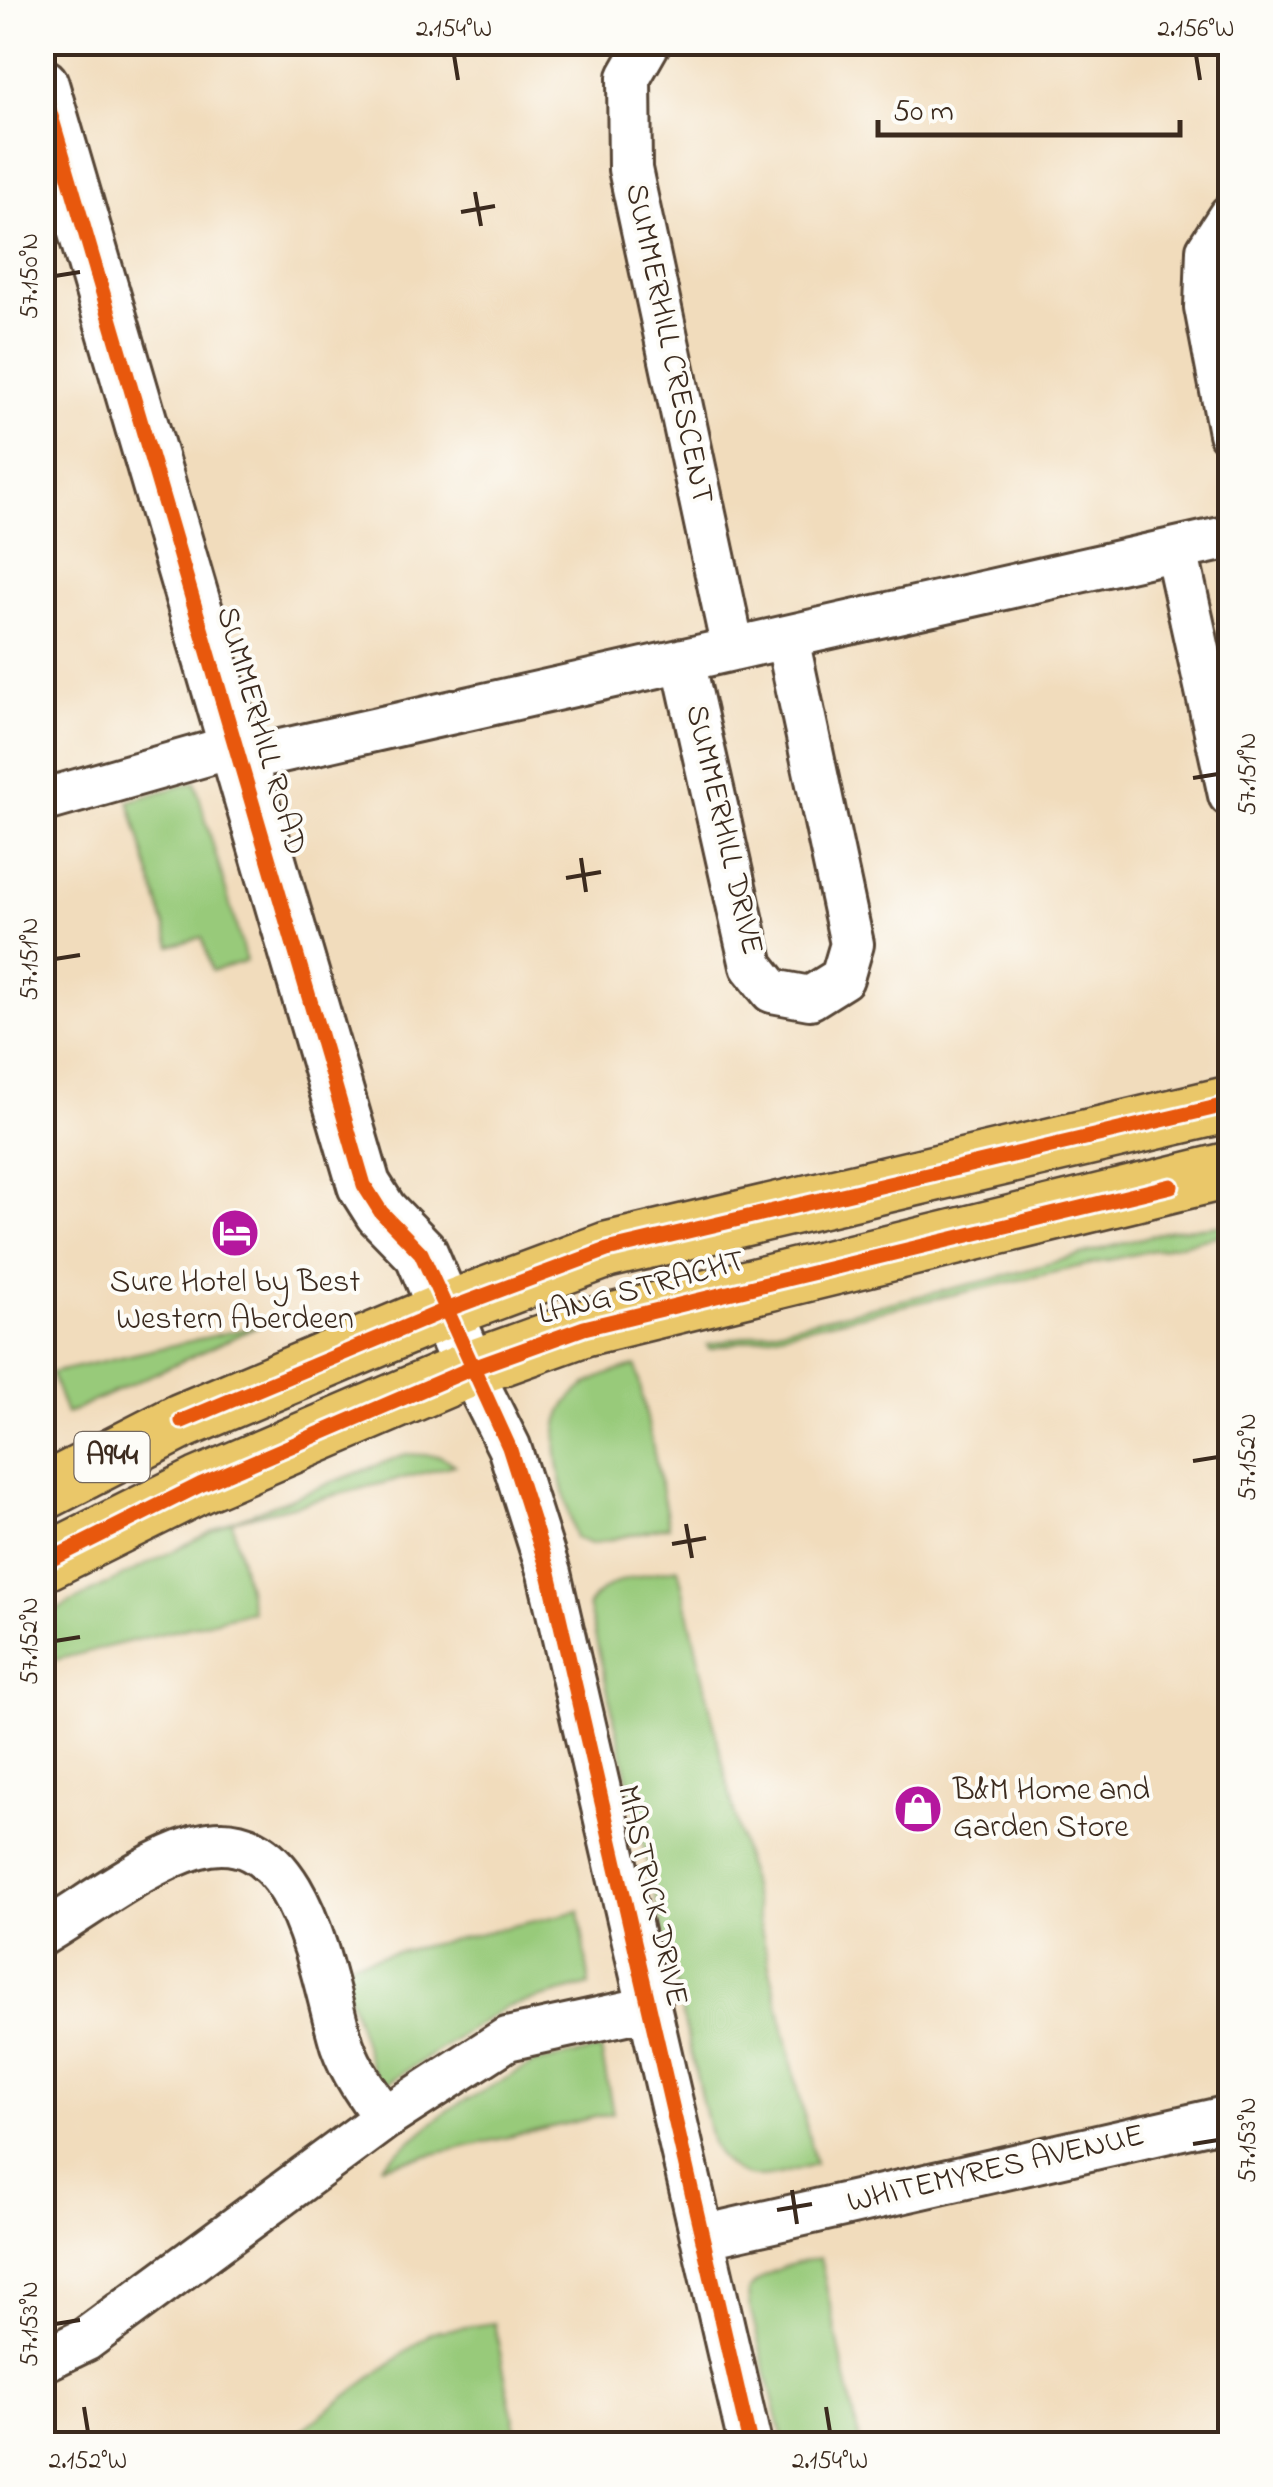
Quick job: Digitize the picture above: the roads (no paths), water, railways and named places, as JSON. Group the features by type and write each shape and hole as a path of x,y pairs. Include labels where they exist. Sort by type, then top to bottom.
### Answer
{"main road":[{"name":"LANG STRACHT","path":"42,1493 182,1421 446,1310 607,1250 1230,1104"},
{"name":"LANG STRACHT","path":"42,1564 200,1484 470,1370 618,1319 1230,1170"}],"street":[{"name":"SUMMERHILL CRESCENT","path":"650,42 629,76 630,169 733,649"},
{"name":"SUMMERHILL ROAD","path":"42,85 364,1185 380,1212 420,1253 470,1370"},
{"path":"1230,216 1208,250 1206,306 1230,434"},
{"name":"SUMMERHILL DRIVE","path":"42,801 214,752 264,755 1230,537"},
{"path":"1176,550 1230,795"},
{"name":"SUMMERHILL DRIVE","path":"683,660 752,966 772,991 810,998 842,978 852,944 787,638"},
{"name":"MASTRICK DRIVE","path":"470,1370 509,1446 549,1573 750,2444"},
{"path":"42,1934 174,1856 202,1846 231,1845 260,1857 281,1876 299,1903 324,1963 343,2047 385,2118"},
{"path":"42,2361 85,2340 385,2118 507,2039 649,2008"},
{"name":"WHITEMYRES AVENUE","path":"702,2237 1230,2117"}],"place":[{"name":"Sure Hotel by Best Western Aberdeen","path":"235,1233"},
{"name":"B&M Home and Garden Store","path":"918,1809"}]}
